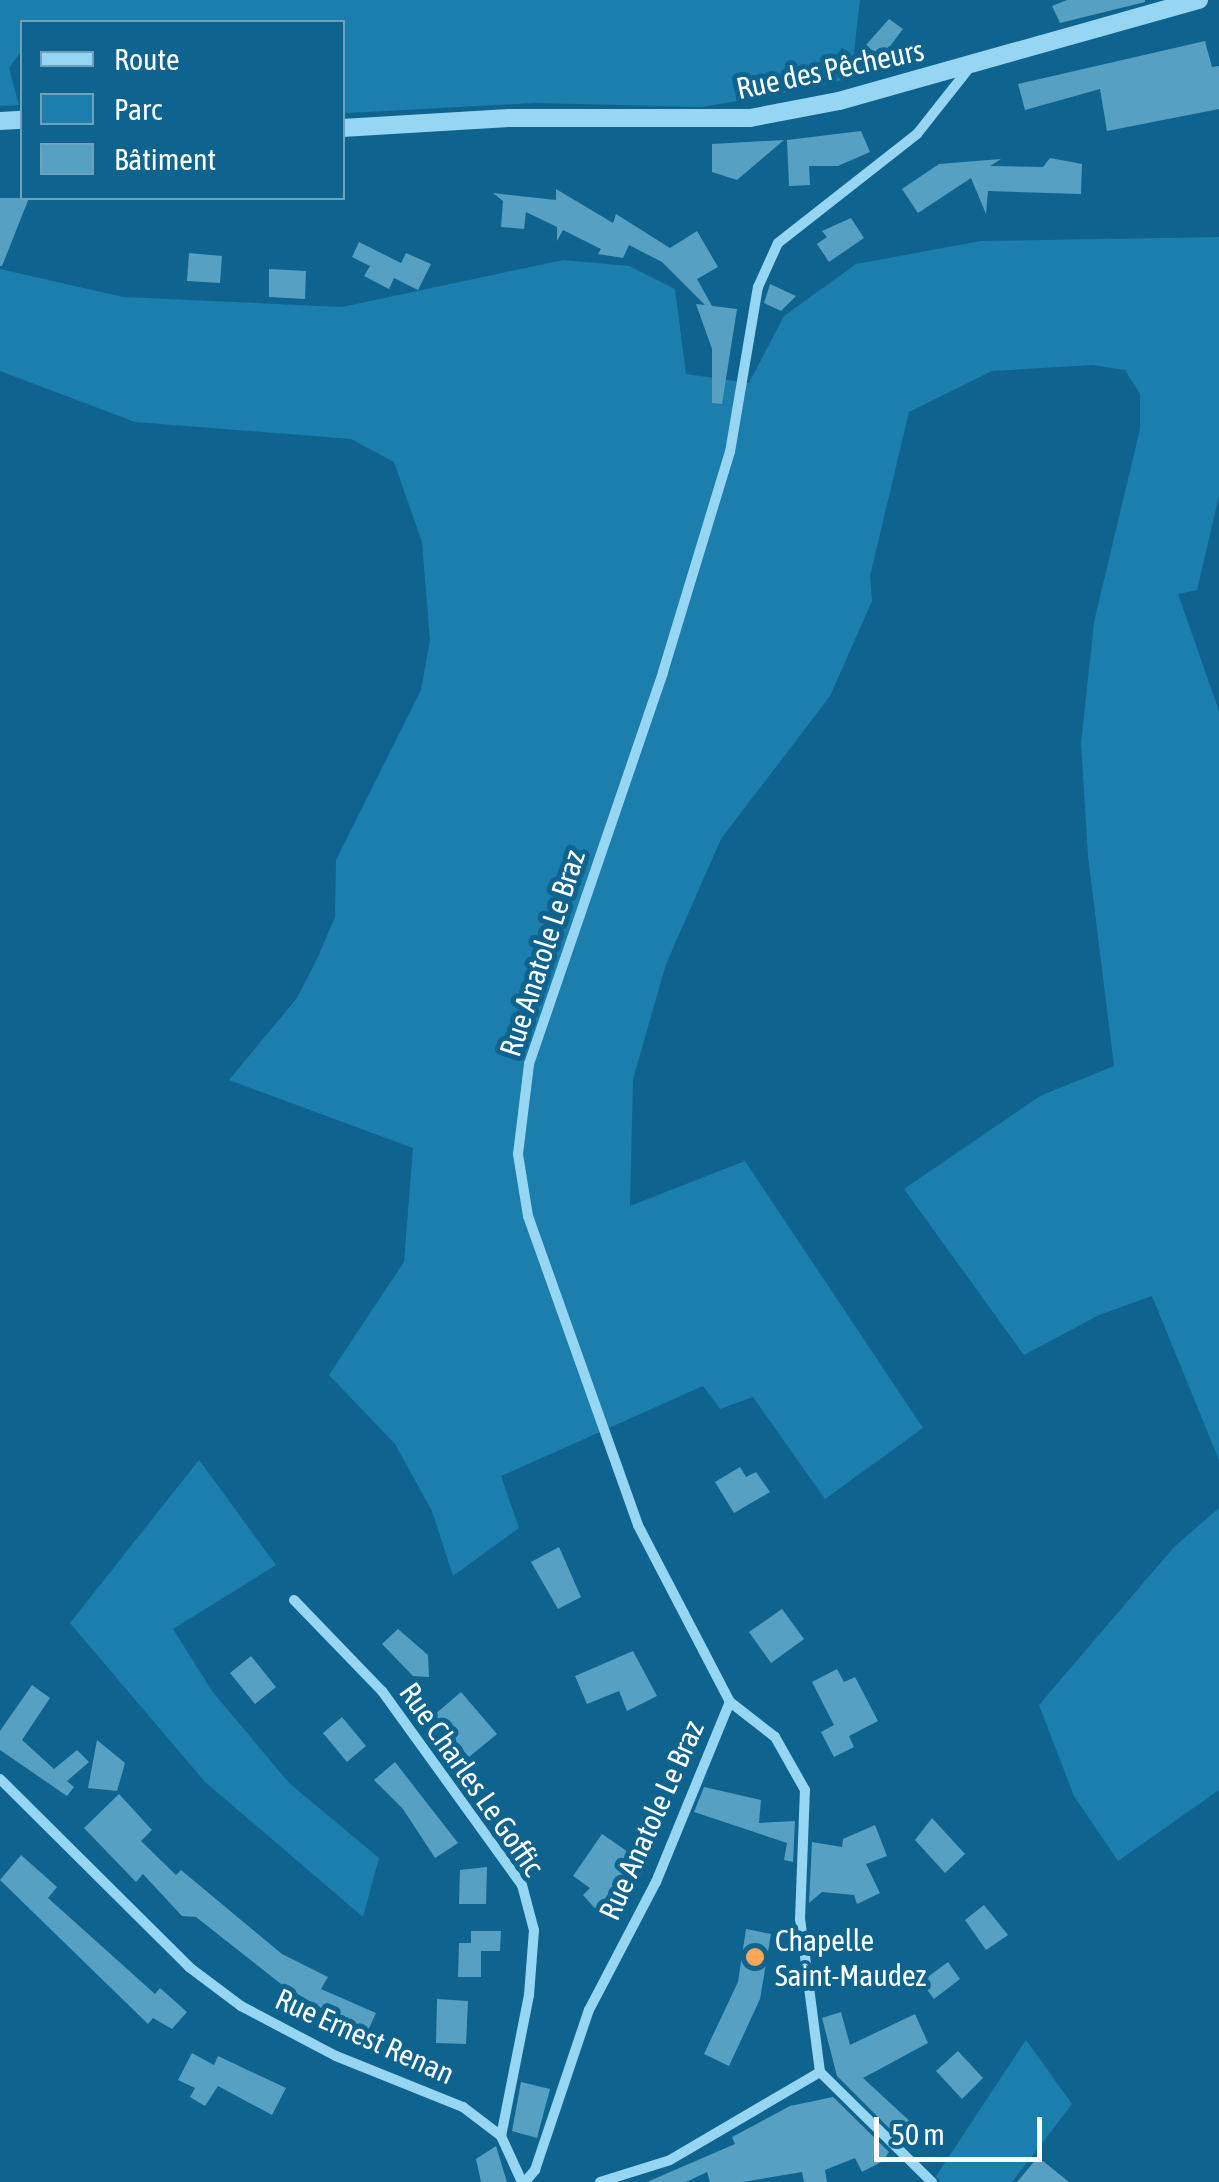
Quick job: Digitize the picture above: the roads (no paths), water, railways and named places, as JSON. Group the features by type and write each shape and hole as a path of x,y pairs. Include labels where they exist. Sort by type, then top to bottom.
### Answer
{"street":[{"name":"Rue des Pêcheurs","path":"345,128 509,118 750,118 970,67 1199,0"},
{"name":"Rue Anatole Le Braz","path":"524,2182 535,2170 589,2010 656,1882 730,1702 638,1525 528,1216 518,1154 529,1064 699,564 730,452 748,327 778,244 917,134 970,67"},
{"name":"Rue Charles Le Goffic","path":"294,1600 382,1691 522,1885 534,1930 529,1994 501,2136"},
{"path":"730,1702 774,1736 805,1790 800,1920 820,2072 932,2182"},
{"name":"Rue Ernest Renan","path":"0,1779 189,1967 241,2006 336,2056 463,2107 501,2136 524,2182"},
{"path":"600,2182 670,2160 820,2072"}],"place":[{"name":"Chapelle Saint-Maudez","path":"755,1957"}]}
